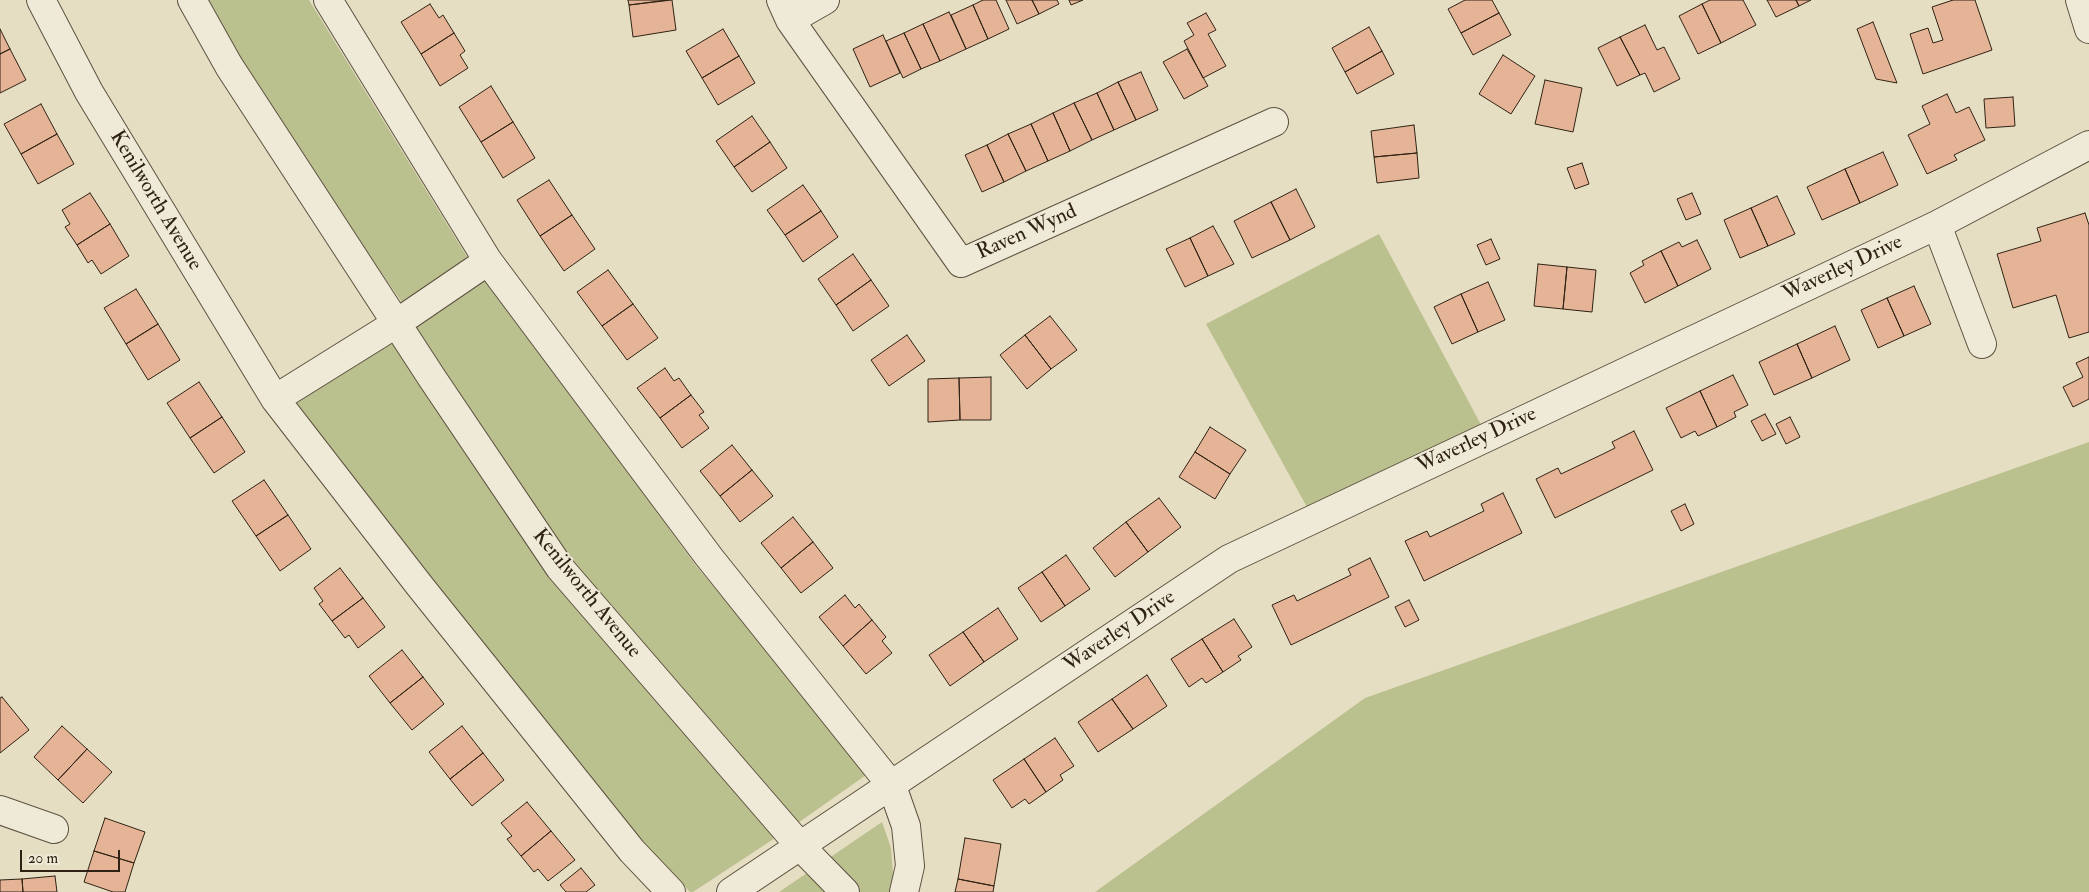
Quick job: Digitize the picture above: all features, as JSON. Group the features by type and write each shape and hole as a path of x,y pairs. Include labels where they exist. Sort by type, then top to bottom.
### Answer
{"street":[{"name":"Kenilworth Avenue","path":"41,0 89,92 275,398 425,592 620,836 671,892"},
{"name":"Kenilworth Avenue","path":"192,0 229,66 560,568 801,847"},
{"path":"328,0 488,261 709,557 892,786 906,826 910,866 904,892"},
{"path":"786,10 825,0"},
{"path":"2080,0 2089,29"},
{"name":"Raven Wynd","path":"786,10 961,263 1274,122"},
{"name":"Waverley Drive","path":"730,892 801,847 1229,559 1937,225 2089,145"},
{"path":"1937,225 1982,344"},
{"path":"275,398 397,323 488,261"},
{"path":"0,810 54,829"},
{"path":"801,847 845,892"}],"green space":[{"path":"202,0 309,0 469,260 403,304 235,60"},
{"path":"1379,234 1487,436 1313,518 1206,324"},
{"path":"486,278 697,567 869,773 795,825 569,562 412,328"},
{"path":"394,338 553,577 775,838 693,892 690,892 640,840 428,581 295,400"},
{"path":"2089,442 2089,892 1095,892 1365,698"},
{"path":"882,822 891,848 894,887 891,892 779,892"}],"building":[{"path":"628,0 667,0 629,5"},
{"path":"672,0 676,30 633,37 629,5"},
{"path":"983,0 996,0 1009,29 988,39 973,5"},
{"path":"1006,0 1032,0 1039,14 1017,24"},
{"path":"1032,0 1057,0 1059,4 1039,14"},
{"path":"1069,0 1083,0 1071,5"},
{"path":"1465,0 1492,0 1499,13 1461,33 1448,9"},
{"path":"1710,0 1743,0 1756,25 1721,43 1702,4"},
{"path":"1767,0 1796,0 1799,6 1776,17"},
{"path":"1796,0 1811,0 1799,6"},
{"path":"1953,0 1975,0 1992,50 1923,74 1910,34 1928,28 1933,43 1943,40 1932,7"},
{"path":"430,4 439,18 443,15 454,33 421,54 401,22"},
{"path":"1702,4 1721,43 1698,54 1679,16"},
{"path":"973,5 988,39 966,49 951,15"},
{"path":"949,12 966,49 940,61 923,24"},
{"path":"1206,13 1216,30 1208,34 1226,66 1203,78 1184,41 1194,35 1187,23"},
{"path":"1499,13 1511,35 1473,55 1461,33"},
{"path":"1873,22 1897,83 1876,79 1857,29"},
{"path":"923,24 940,61 921,69 904,33"},
{"path":"1645,25 1657,50 1664,47 1680,79 1654,92 1645,73 1640,75 1620,37"},
{"path":"1369,27 1382,51 1345,72 1332,48"},
{"path":"0,29 10,49 0,54"},
{"path":"723,29 739,56 702,78 686,51"},
{"path":"454,33 465,51 460,55 468,68 440,86 421,54"},
{"path":"904,33 921,69 903,78 886,41"},
{"path":"883,35 900,73 870,87 853,49"},
{"path":"1620,37 1640,75 1617,86 1598,48"},
{"path":"10,49 26,80 0,93 0,54"},
{"path":"1187,49 1208,86 1184,99 1163,62"},
{"path":"1382,51 1394,74 1357,94 1345,72"},
{"path":"1503,55 1535,76 1511,114 1479,94"},
{"path":"739,56 755,83 718,105 702,78"},
{"path":"1141,72 1158,110 1136,120 1118,82"},
{"path":"1545,80 1582,88 1573,132 1535,124"},
{"path":"1118,82 1136,120 1114,130 1097,93"},
{"path":"491,86 513,122 481,142 459,107"},
{"path":"1097,93 1114,130 1092,140 1074,103"},
{"path":"1947,94 1956,113 1969,107 1985,140 1954,155 1957,160 1927,174 1908,135 1930,124 1922,106"},
{"path":"2013,97 2015,126 1986,128 1984,99"},
{"path":"1074,103 1092,140 1070,151 1053,113"},
{"path":"41,104 57,134 21,154 4,124"},
{"path":"1053,113 1070,151 1048,161 1031,124"},
{"path":"752,116 770,142 734,167 716,141"},
{"path":"513,122 535,158 503,178 481,142"},
{"path":"1031,124 1048,161 1026,171 1008,134"},
{"path":"1414,125 1417,153 1374,157 1371,131"},
{"path":"57,134 74,164 38,184 21,154"},
{"path":"1008,134 1026,171 1004,182 987,145"},
{"path":"770,142 787,168 752,192 734,167"},
{"path":"987,145 1004,182 982,192 965,155"},
{"path":"1883,152 1898,185 1860,203 1845,169"},
{"path":"1417,153 1419,178 1377,183 1374,157"},
{"path":"1582,163 1589,184 1575,189 1567,168"},
{"path":"1845,169 1860,203 1822,220 1807,187"},
{"path":"549,180 572,215 540,236 517,200"},
{"path":"803,185 821,211 785,235 767,210"},
{"path":"1296,189 1315,227 1290,240 1271,202"},
{"path":"90,193 110,224 77,245 65,227 70,224 62,210"},
{"path":"1692,193 1701,214 1686,220 1677,199"},
{"path":"1777,196 1795,234 1768,246 1751,208"},
{"path":"1271,202 1290,240 1252,258 1234,221"},
{"path":"1751,208 1768,246 1740,258 1724,220"},
{"path":"821,211 838,237 803,262 785,235"},
{"path":"2085,213 2089,225 2089,332 2069,338 2056,295 2013,308 1997,254 2041,241 2037,228"},
{"path":"572,215 595,249 564,271 540,236"},
{"path":"110,224 129,256 101,274 92,260 88,263 77,245"},
{"path":"1213,226 1234,264 1208,276 1190,238"},
{"path":"1190,238 1208,276 1185,287 1166,249"},
{"path":"1491,239 1500,259 1486,265 1477,245"},
{"path":"1697,240 1711,269 1678,286 1661,251 1679,242 1682,247"},
{"path":"1661,251 1678,286 1645,303 1630,273 1644,265 1642,261"},
{"path":"853,254 871,280 836,305 818,279"},
{"path":"1538,264 1567,267 1563,309 1534,306"},
{"path":"1567,267 1596,270 1592,312 1563,309"},
{"path":"608,270 633,304 602,326 577,292"},
{"path":"871,280 889,306 853,331 836,305"},
{"path":"1488,282 1505,320 1478,332 1461,294"},
{"path":"1914,286 1931,324 1904,336 1887,298"},
{"path":"136,289 158,324 126,344 104,308"},
{"path":"1461,294 1478,332 1452,344 1434,307"},
{"path":"1887,298 1904,336 1878,348 1861,310"},
{"path":"633,304 658,338 627,360 602,326"},
{"path":"1050,316 1077,350 1051,369 1025,335"},
{"path":"158,324 180,360 148,380 126,344"},
{"path":"1835,326 1850,360 1812,378 1797,344"},
{"path":"907,335 925,361 889,386 871,360"},
{"path":"1025,335 1051,369 1027,389 1000,355"},
{"path":"1797,344 1812,378 1774,395 1759,362"},
{"path":"2089,357 2089,399 2073,407 2063,387 2083,377 2076,363"},
{"path":"665,368 674,381 679,378 691,395 660,418 637,388"},
{"path":"1733,375 1748,405 1734,412 1736,417 1717,427 1700,391"},
{"path":"991,377 991,420 960,420 959,378"},
{"path":"959,378 960,420 928,422 928,379"},
{"path":"199,382 222,417 190,438 167,403"},
{"path":"1700,391 1717,427 1698,436 1695,431 1681,438 1666,408"},
{"path":"691,395 704,412 699,415 709,428 682,448 660,418"},
{"path":"1765,414 1776,434 1762,441 1751,421"},
{"path":"222,417 245,452 214,473 190,438"},
{"path":"1790,417 1800,437 1786,444 1776,424"},
{"path":"1210,427 1246,450 1230,474 1195,452"},
{"path":"1634,431 1653,470 1555,518 1536,479 1558,468 1561,474 1603,454 1615,448 1612,442"},
{"path":"732,445 752,470 720,496 700,471"},
{"path":"1195,452 1230,474 1215,499 1179,477"},
{"path":"752,470 773,496 740,522 720,496"},
{"path":"264,480 288,515 256,536 232,501"},
{"path":"1503,493 1522,533 1424,581 1405,541 1427,531 1430,537 1484,511 1481,504"},
{"path":"1159,498 1181,527 1148,552 1126,522"},
{"path":"1685,504 1694,524 1681,531 1671,511"},
{"path":"288,515 311,549 280,571 256,536"},
{"path":"793,517 813,542 781,568 761,543"},
{"path":"1126,522 1148,552 1115,577 1093,548"},
{"path":"813,542 833,568 801,593 781,568"},
{"path":"1066,555 1090,589 1065,606 1042,572"},
{"path":"1370,558 1389,597 1291,645 1272,605 1294,595 1297,601 1351,575 1348,569"},
{"path":"340,568 363,598 332,621 319,604 323,601 314,588"},
{"path":"1042,572 1065,606 1041,622 1018,588"},
{"path":"845,595 855,608 859,604 872,620 843,646 819,617"},
{"path":"363,598 385,627 358,648 349,635 345,638 332,621"},
{"path":"1409,600 1419,620 1405,627 1395,607"},
{"path":"998,608 1018,639 984,662 963,632"},
{"path":"1234,619 1252,647 1238,656 1241,660 1223,672 1202,639"},
{"path":"872,620 886,637 882,641 892,653 866,674 843,646"},
{"path":"963,632 984,662 950,686 929,655"},
{"path":"1202,639 1223,672 1206,683 1202,678 1189,687 1171,659"},
{"path":"402,650 423,677 390,703 369,676"},
{"path":"1147,675 1167,706 1133,729 1112,699"},
{"path":"423,677 444,704 412,730 390,703"},
{"path":"2,697 29,730 0,753 0,698"},
{"path":"1112,699 1133,729 1098,752 1078,722"},
{"path":"62,726 87,749 58,780 34,757"},
{"path":"462,726 483,753 450,779 429,752"},
{"path":"1055,738 1074,766 1060,775 1063,780 1046,792 1024,759"},
{"path":"87,749 112,772 83,803 58,780"},
{"path":"483,753 504,780 472,806 450,779"},
{"path":"1024,759 1046,792 1029,804 1025,799 1012,808 993,780"},
{"path":"527,802 551,831 521,856 507,839 512,836 501,823"},
{"path":"105,818 145,832 134,863 94,851"},
{"path":"551,831 575,860 548,881 538,869 534,872 521,856"},
{"path":"965,838 1001,844 994,886 958,879"},
{"path":"94,851 134,863 125,892 113,892 84,882"},
{"path":"581,868 595,885 586,892 566,892 560,885"},
{"path":"55,876 57,892 23,892 22,879"},
{"path":"22,879 23,892 0,892 0,880"},
{"path":"958,879 994,886 993,892 955,892"}]}
